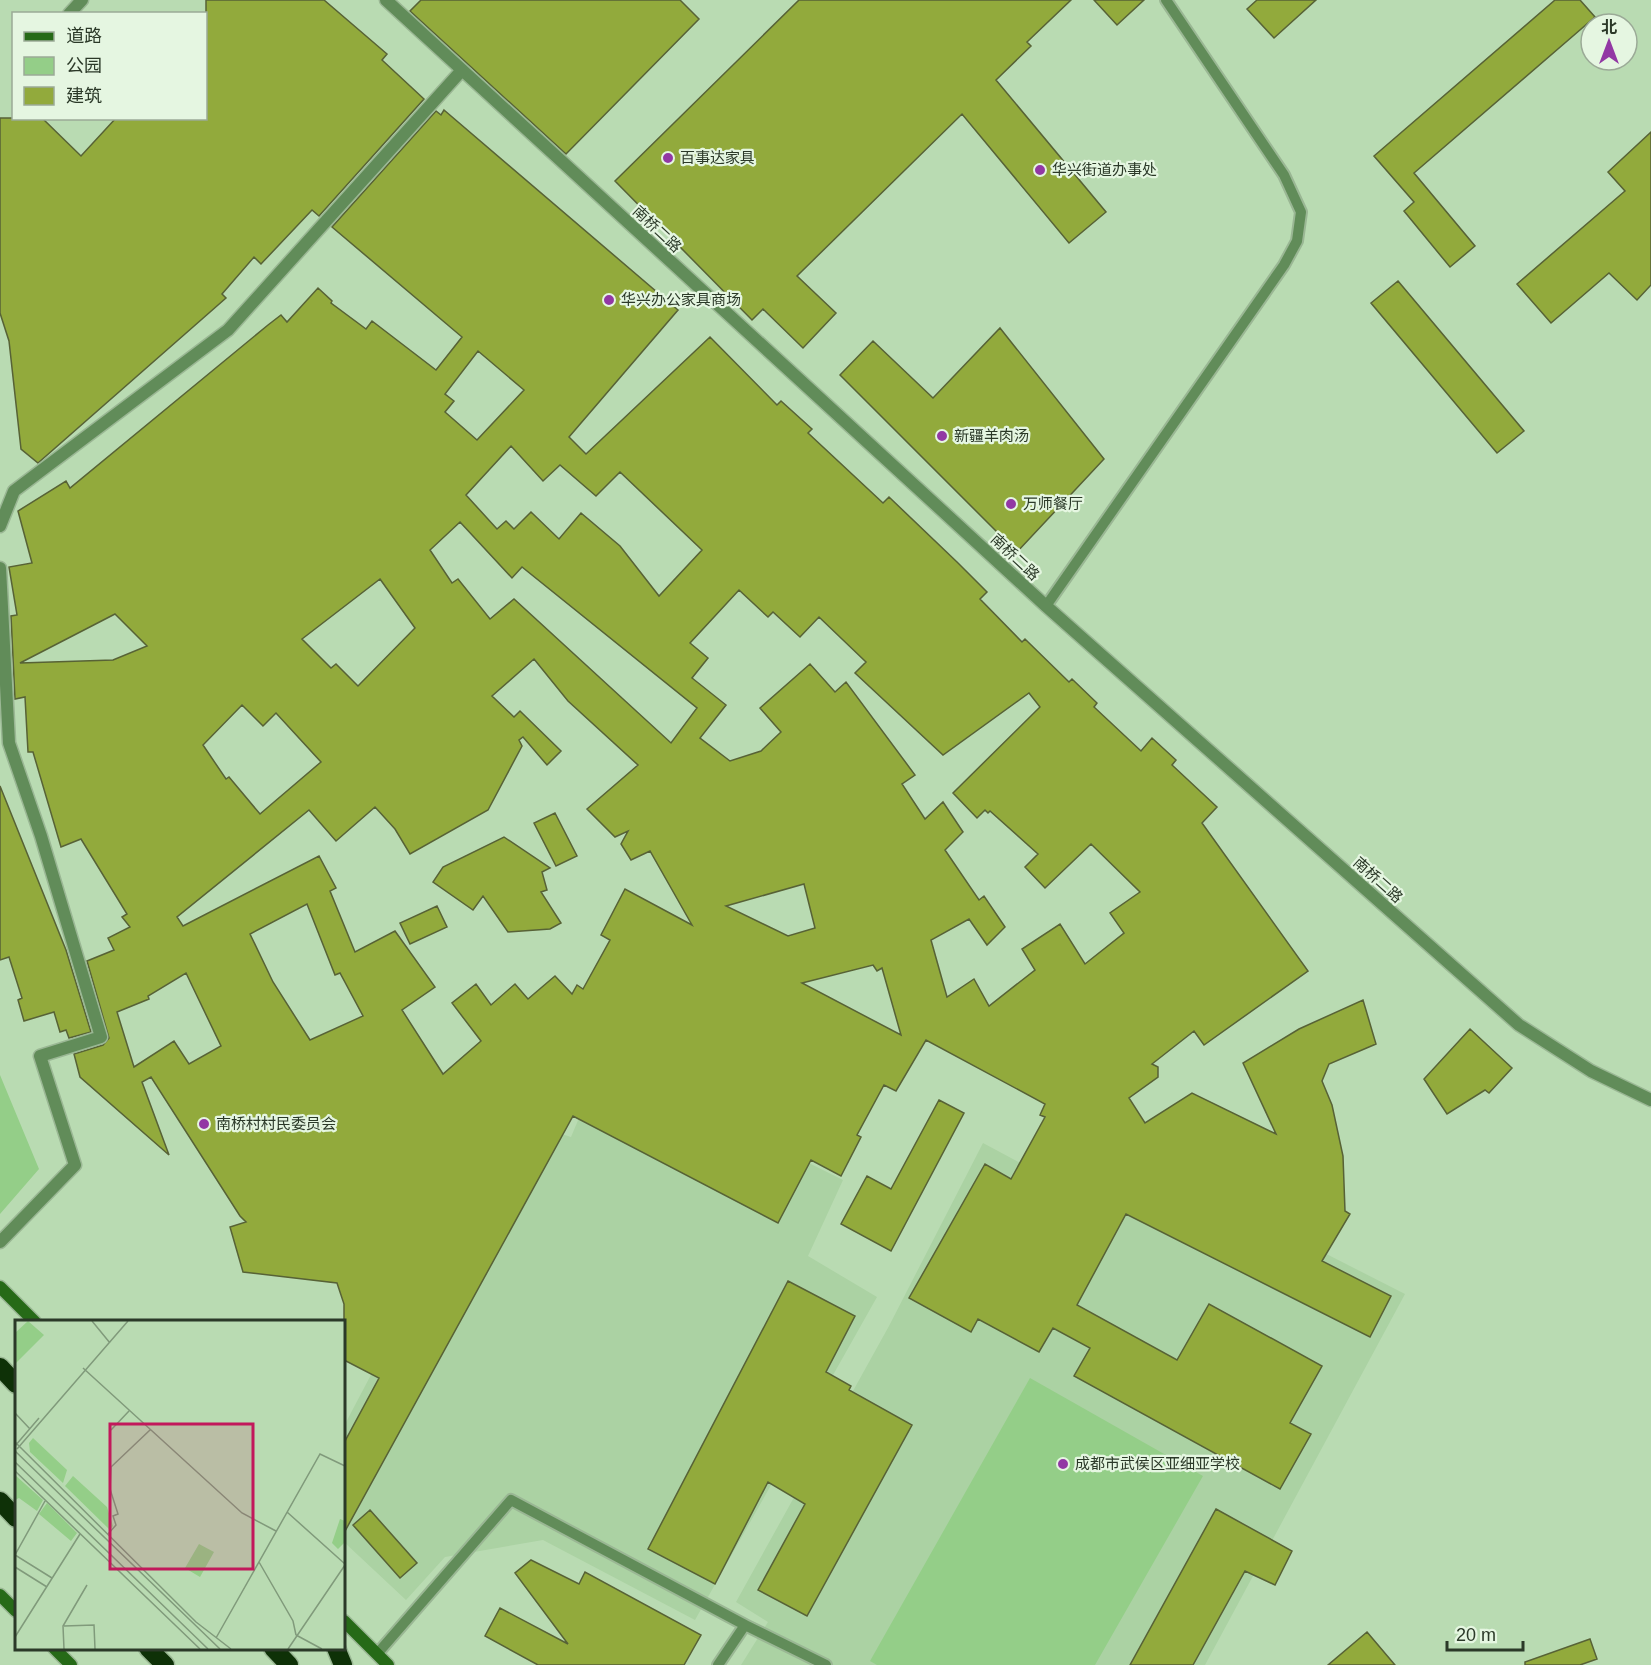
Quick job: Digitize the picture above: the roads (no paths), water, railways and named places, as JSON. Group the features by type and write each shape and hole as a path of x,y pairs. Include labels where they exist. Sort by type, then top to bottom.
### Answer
{"highway":[{"path":"0,1367 15,1383"},
{"path":"0,1501 15,1517"},
{"path":"150,1650 165,1665"},
{"path":"275,1650 289,1665"},
{"path":"337,1650 343,1665"}],"main road":[{"path":"0,1287 33,1320"},
{"path":"0,1595 15,1610"},
{"path":"345,1622 388,1665"},
{"path":"56,1650 71,1665"}],"street":[{"path":"71,12 82,0"},
{"name":"南桥二路","path":"386,0 1046,606 1519,1025 1591,1071 1651,1100"},
{"path":"0,526 14,491 228,330 462,70"},
{"path":"0,568 9,743 41,836 101,1037 40,1056 75,1165 0,1242"}],"lane":[{"path":"1046,606 1284,265 1298,241 1301,212 1284,175 1166,0"},
{"path":"376,1654 511,1500 745,1625 826,1665"},
{"path":"718,1665 745,1625"}],"place":[{"name":"百事达家具","path":"668,158"},
{"name":"华兴街道办事处","path":"1040,170"},
{"name":"华兴办公家具商场","path":"609,300"},
{"name":"新疆羊肉汤","path":"942,436"},
{"name":"万师餐厅","path":"1011,504"},
{"name":"南桥村村民委员会","path":"204,1124"},
{"name":"成都市武侯区亚细亚学校","path":"1063,1464"}]}
